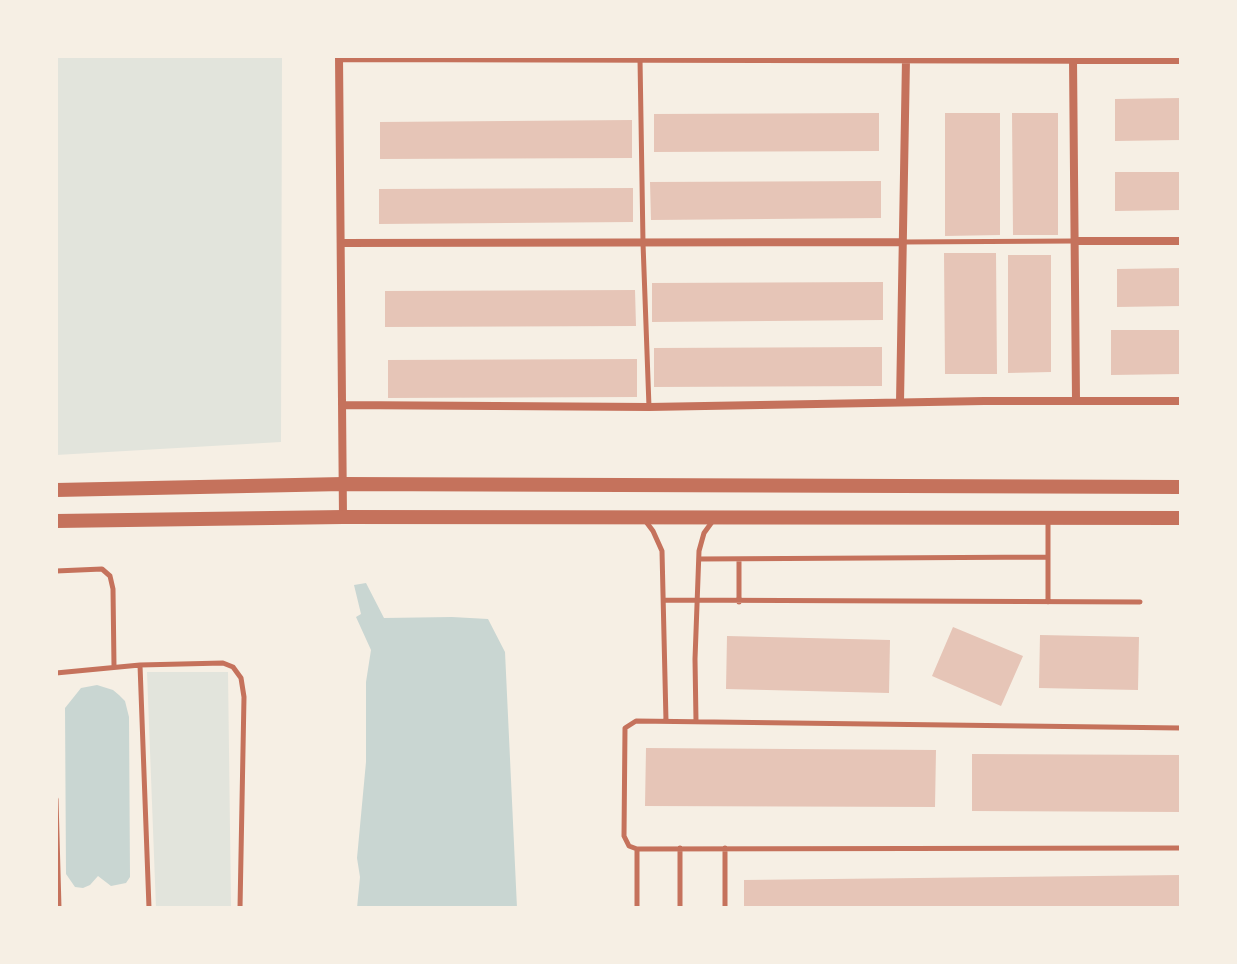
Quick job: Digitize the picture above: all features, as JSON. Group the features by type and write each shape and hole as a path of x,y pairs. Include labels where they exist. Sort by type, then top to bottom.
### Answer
{"street":[{"path":"343,517 339,57 1181,60"},
{"path":"900,402 906,59"},
{"path":"1073,59 1076,400"},
{"path":"1075,241 1181,241"},
{"path":"341,243 903,242"},
{"path":"342,405 649,407 1181,401"},
{"path":"56,490 343,484 1181,487"},
{"path":"56,521 343,517 1181,518"}],"lane":[{"path":"645,58 643,243 649,407"},
{"path":"903,242 1075,241"},
{"path":"643,517 662,551 666,721"},
{"path":"696,721 699,551 704,533 715,517"},
{"path":"1048,518 1048,602"},
{"path":"699,559 1048,557"},
{"path":"739,559 739,602"},
{"path":"56,571 102,569 110,576 113,589 114,667"},
{"path":"664,600 1140,602"},
{"path":"56,673 140,665 223,663 233,667 241,678 244,697 240,908"},
{"path":"140,665 149,908"},
{"path":"1181,728 636,721 625,728 624,836 629,846 637,849 1181,848"},
{"path":"56,799 59,908"},
{"path":"680,848 680,908"},
{"path":"725,848 725,908"},
{"path":"637,849 637,908"}],"shaded area":[{"path":"56,56 282,56 281,442 56,455"},
{"path":"366,583 384,618 488,619 505,652 517,908 357,908 360,877 357,858 366,762 366,682 371,650 356,617 361,614 354,585"},
{"path":"147,672 228,672 231,908 156,908"},
{"path":"97,685 113,690 125,701 129,717 130,877 126,883 111,886 98,876 83,888 75,887 66,874 65,708 81,688"}],"building":[{"path":"1181,98 1181,140 1115,141 1115,99"},
{"path":"879,113 879,151 654,152 654,114"},
{"path":"945,113 1000,113 1000,235 945,236"},
{"path":"1012,113 1058,113 1058,235 1013,235"},
{"path":"632,120 632,158 380,159 380,122"},
{"path":"1115,172 1181,172 1181,210 1115,211"},
{"path":"881,181 881,218 651,220 650,182"},
{"path":"633,188 633,222 379,224 379,189"},
{"path":"944,253 996,253 997,374 945,374"},
{"path":"1008,255 1051,255 1051,372 1008,373"},
{"path":"1181,268 1181,306 1117,307 1117,269"},
{"path":"883,282 883,320 652,322 652,283"},
{"path":"635,290 636,326 385,327 385,291"},
{"path":"1111,330 1181,330 1181,374 1111,375"},
{"path":"882,347 882,386 654,387 654,348"},
{"path":"637,359 637,397 388,398 388,360"},
{"path":"953,627 1023,656 1001,706 932,676"},
{"path":"1040,635 1139,637 1138,690 1039,688"},
{"path":"727,636 890,640 889,693 726,689"},
{"path":"646,748 936,750 935,807 645,806"},
{"path":"972,754 1181,755 1181,812 972,811"},
{"path":"1181,875 1181,908 744,908 744,880"}]}
